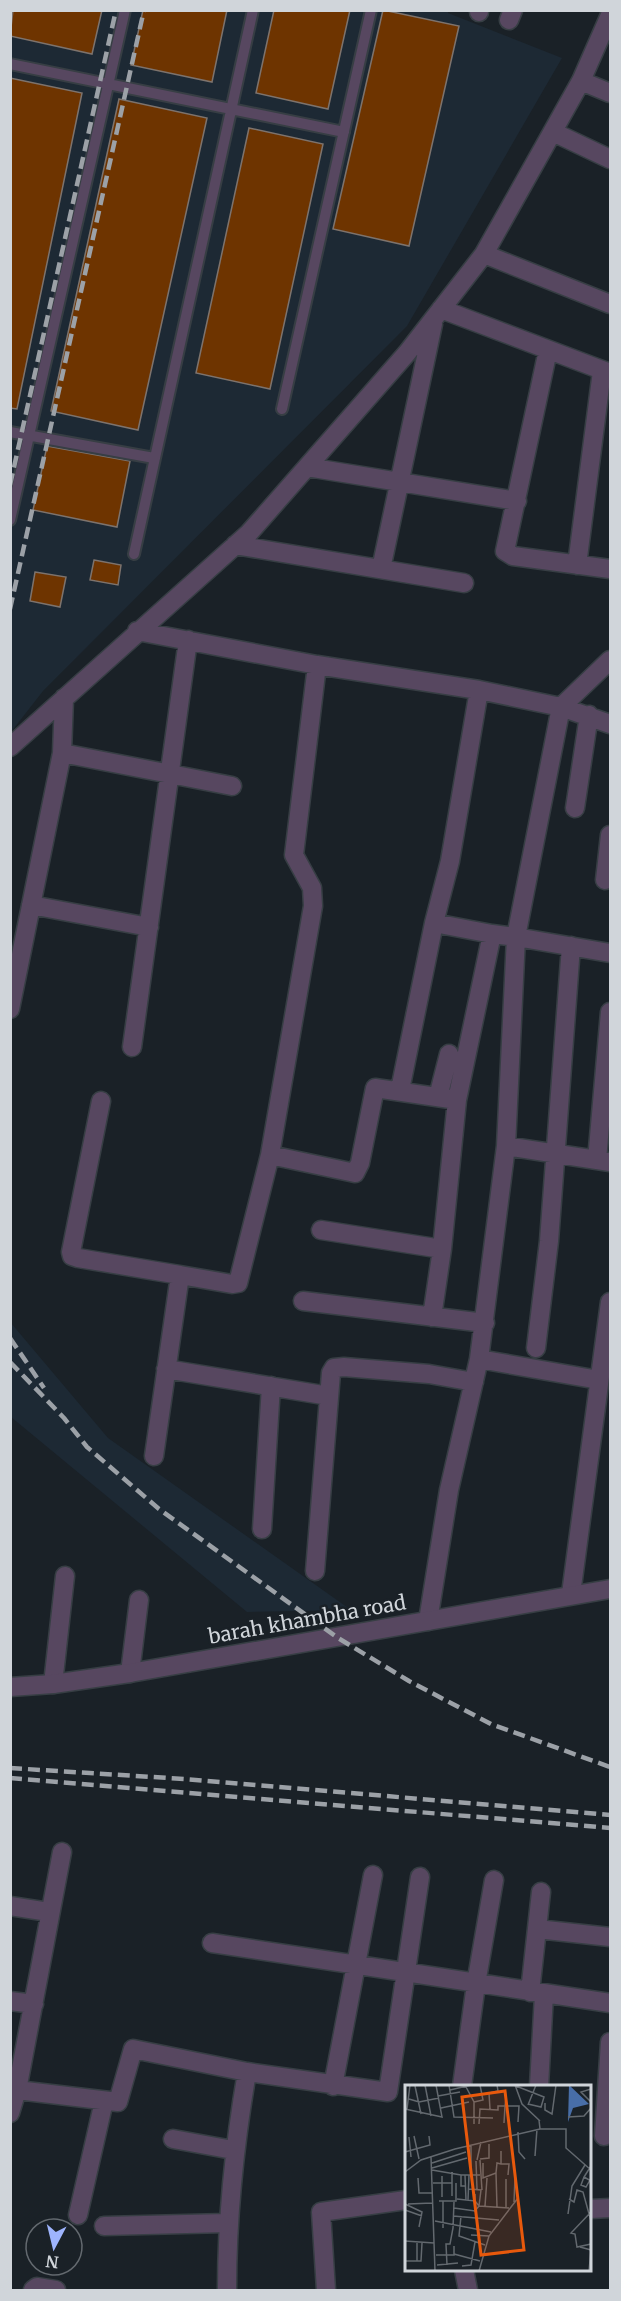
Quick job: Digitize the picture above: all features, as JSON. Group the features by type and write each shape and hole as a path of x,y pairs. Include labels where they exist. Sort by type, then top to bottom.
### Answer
{"street":[{"path":"10,747 235,545 307,467 437,314 484,254 581,81 610,18"},
{"path":"581,81 610,93"},
{"path":"553,132 610,159"},
{"path":"484,254 610,304"},
{"path":"437,314 548,350 606,372 577,565"},
{"path":"381,569 437,314"},
{"path":"548,350 505,549 508,555 610,569"},
{"path":"307,467 517,501"},
{"path":"235,545 464,583"},
{"path":"137,631 317,665 478,690 561,707 610,724"},
{"path":"132,1047 188,640"},
{"path":"428,1621 449,1490 485,1323 506,1146 516,937 561,707 610,660"},
{"path":"101,1101 71,1247 72,1256 232,1284 238,1283 270,1155 313,906 312,888 294,855 317,665"},
{"path":"400,1090 434,923 450,861 478,690"},
{"path":"10,1009 62,753 64,698"},
{"path":"574,808 589,715"},
{"path":"62,753 232,786"},
{"path":"605,880 610,835"},
{"path":"31,905 149,927"},
{"path":"434,923 610,953"},
{"path":"448,1099 492,934"},
{"path":"536,1348 556,1154 571,946"},
{"path":"506,1146 604,1161 610,1012"},
{"path":"432,1317 442,1249 449,1054"},
{"path":"270,1155 355,1173 360,1163 373,1090 379,1087 448,1099"},
{"path":"321,1230 442,1249"},
{"path":"154,1456 180,1275"},
{"path":"303,1301 485,1323"},
{"path":"571,1594 610,1302"},
{"path":"479,1359 599,1380"},
{"path":"315,1570 331,1373 338,1366 429,1374 474,1382"},
{"path":"166,1369 329,1396"},
{"path":"262,1529 271,1386"},
{"path":"53,1684 65,1576"},
{"name":"barah khambha road","path":"10,1687 53,1684 130,1673 610,1589"},
{"path":"130,1673 139,1600"},
{"path":"10,2113 34,2004 49,1912 62,1852"},
{"path":"333,2086 373,1875"},
{"path":"14,2090 119,2101 133,2049 247,2072 388,2092 420,1877"},
{"path":"462,2085 476,1984 494,1880"},
{"path":"539,2085 537,1929 541,1892"},
{"path":"10,1906 49,1912"},
{"path":"537,1929 610,1937"},
{"path":"212,1943 610,2003"},
{"path":"10,2001 34,2004"},
{"path":"604,2136 610,2042"},
{"path":"227,2290 227,2223 233,2150 247,2072"},
{"path":"78,2216 104,2101"},
{"path":"173,2139 233,2150"},
{"path":"326,2290 321,2212 405,2200"},
{"path":"591,2209 610,2208"},
{"path":"104,2226 227,2223"},
{"path":"464,2271 468,2290"},
{"path":"33,2290 38,2287 56,2290"}],"lane":[{"path":"10,520 125,10"},
{"path":"134,554 253,10"},
{"path":"282,409 371,10"},
{"path":"10,64 344,132"},
{"path":"10,432 154,458"}],"shaded area":[{"path":"11,11 448,11 448,13 562,58 407,326 43,691 11,732"},
{"path":"11,1323 108,1438 351,1610 247,1612 11,1417"}],"building":[{"path":"13,10 102,10 92,54 10,36"},
{"path":"143,10 227,10 212,82 131,65"},
{"path":"274,10 350,10 328,109 256,93"},
{"path":"383,10 459,26 409,246 333,229"},
{"path":"10,78 82,93 17,409 10,408"},
{"path":"119,99 207,118 138,430 51,411"},
{"path":"249,128 323,144 270,389 196,373"},
{"path":"47,446 130,461 117,527 33,510"},
{"path":"94,560 121,565 118,585 90,580"},
{"path":"35,572 66,577 60,607 30,601"}],"railway":[{"path":"10,485 116,10"},
{"path":"10,609 144,10"},
{"path":"10,1338 44,1388"},
{"path":"10,1362 64,1418 87,1447 159,1509 338,1638 409,1681 491,1724 610,1767"},
{"path":"10,1768 185,1779 610,1815"},
{"path":"10,1778 610,1828"}]}
